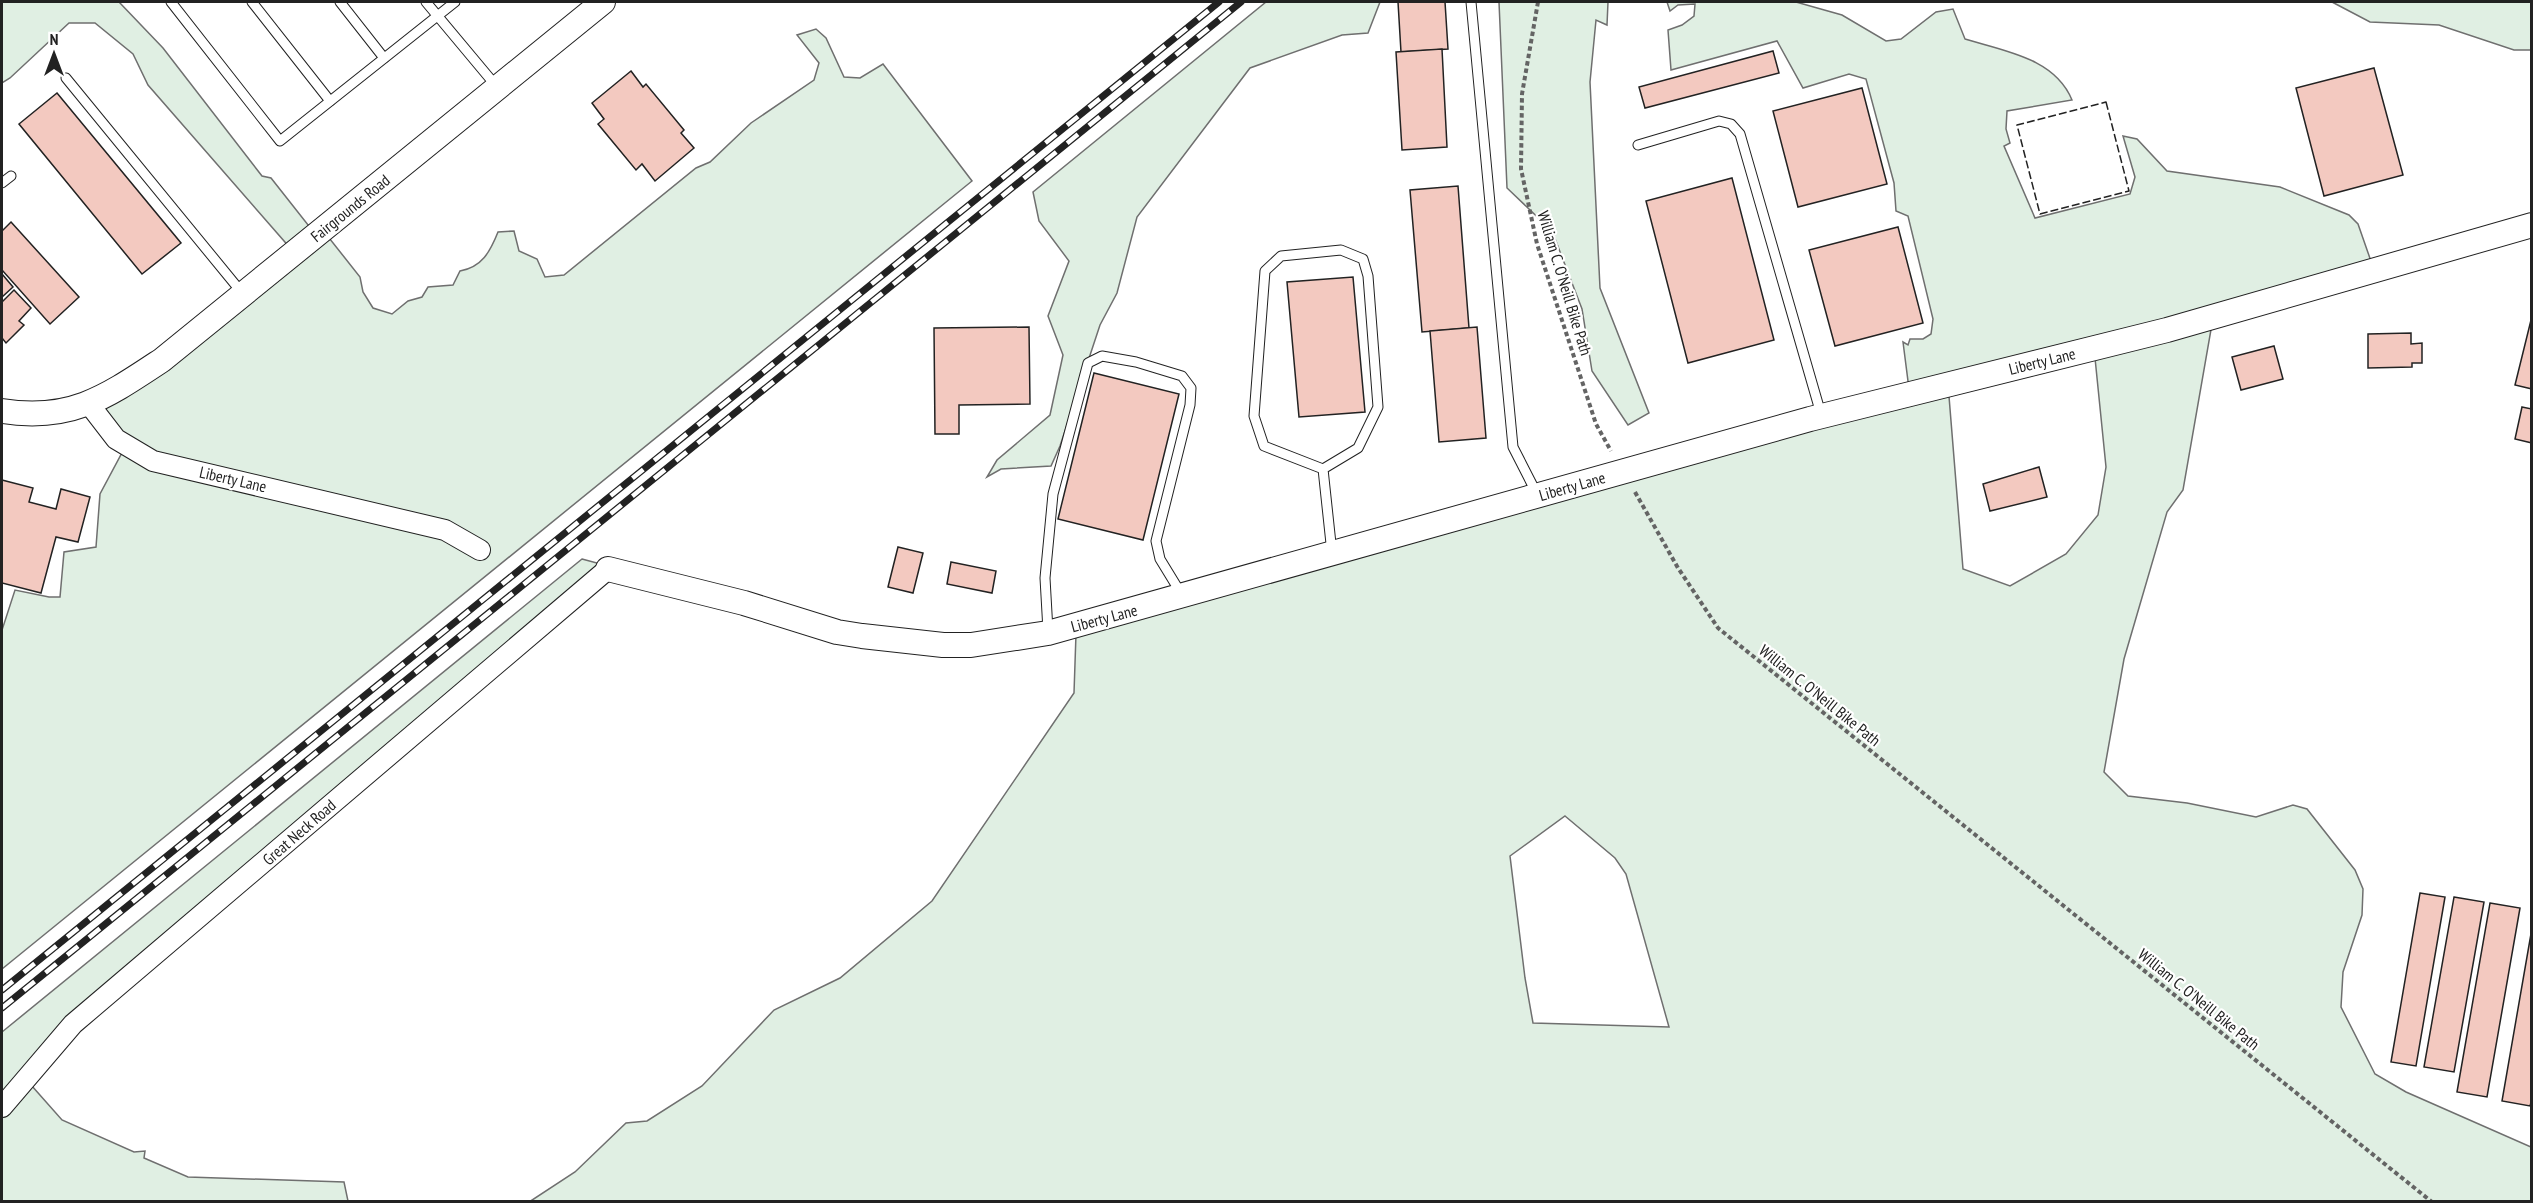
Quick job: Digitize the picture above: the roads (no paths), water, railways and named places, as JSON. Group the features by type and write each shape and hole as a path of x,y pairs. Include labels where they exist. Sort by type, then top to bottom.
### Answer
{"street":[{"name":"Fairgrounds Road","path":"89,404 162,360 603,2"},
{"name":"Liberty Lane","path":"608,569 744,603 837,632 862,636 943,645 971,645 1048,633 1821,416 2168,330 2532,225"},
{"name":"Liberty Lane","path":"89,404 116,439 153,461 445,530 480,550"},
{"path":"2,411 27,415 52,414 89,404"},
{"name":"Great Neck Road","path":"2,1107 73,1024 608,569"}],"lane":[{"path":"171,2 280,141 455,2"},
{"path":"252,2 330,101"},
{"path":"340,2 384,58"},
{"path":"426,2 498,87"},
{"path":"1471,2 1513,447 1538,496"},
{"path":"66,78 243,294"},
{"path":"1638,144 1719,121 1731,124 1740,134 1821,416"},
{"path":"2,183 11,176"},
{"path":"1341,250 1363,259 1368,276 1378,407 1358,448 1323,469 1264,446 1254,416 1265,270 1281,256 1341,250"},
{"path":"1048,633 1045,578 1053,494 1088,363 1102,356 1136,362 1182,376 1191,388 1190,405 1156,541 1160,559 1183,596"},
{"path":"1323,469 1332,555"}],"railway":[{"path":"2,990 1219,2"},
{"path":"2,1008 1241,2"}]}
